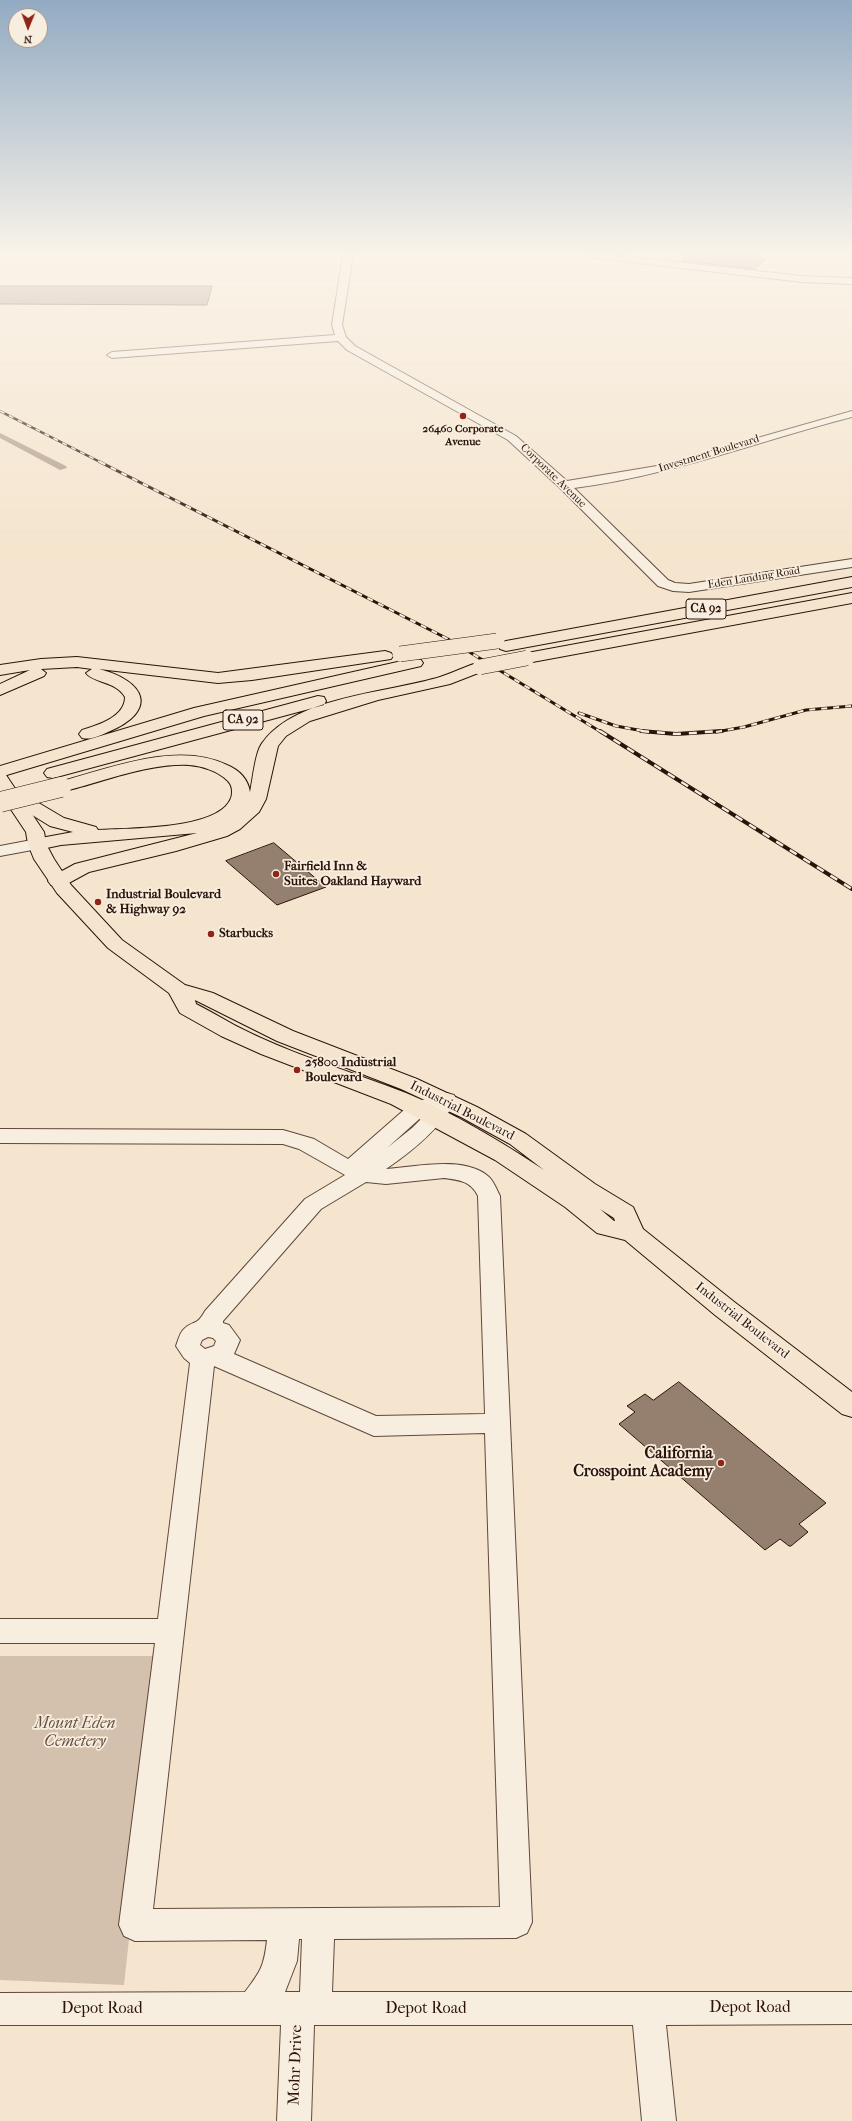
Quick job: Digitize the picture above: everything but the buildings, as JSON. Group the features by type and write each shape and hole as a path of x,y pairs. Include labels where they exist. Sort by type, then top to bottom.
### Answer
{"main road":[{"name":"CA 92","path":"48,768 200,712 502,643 560,636 852,582"},
{"name":"CA 92","path":"0,772 48,768 298,705 440,678 527,658 852,598"},
{"path":"777,613 852,603"},
{"path":"0,670 41,664 77,662 218,678 252,675 400,654 502,643"},
{"path":"0,678 41,672 79,671 110,677 124,685 132,694 133,704 126,714 48,768 2,791"},
{"path":"0,690 41,672"},
{"path":"58,881 82,868 169,847 220,832 233,825 250,812 258,794 269,745 280,732 292,723 315,712 440,678"},
{"path":"0,764 48,768 154,764 179,760 220,766 231,774 240,785 239,799 236,807 221,819 194,828 61,839 37,844"},
{"path":"2,791 38,812 71,827 89,831 134,833"},
{"name":"Industrial Boulevard","path":"2,791 35,832 37,844 58,881 111,940 178,989 206,997 434,1108"},
{"path":"37,844 62,846 182,842"},
{"name":"Industrial Boulevard","path":"178,989 188,1008 229,1031 518,1139 587,1190 624,1213 633,1234 724,1308 852,1407"}],"street":[{"path":"112,355 126,354"},
{"name":"Corporate Avenue","path":"360,354 512,438 564,485 658,579"},
{"name":"Investment Boulevard","path":"564,485 617,478 667,468 788,430 852,414"},
{"name":"Eden Landing Road","path":"658,579 673,587 689,588 852,563"},
{"path":"0,851 37,844"},
{"path":"210,1358 224,1353 228,1340 221,1330 209,1328 212,1316 313,1204 333,1194 356,1171 397,1144 434,1108"},
{"path":"0,1136 296,1139 356,1171 396,1177 420,1172 451,1172 469,1176 482,1183 489,1196 516,1922 135,1925 170,1631 210,1358"},
{"path":"397,1144 403,1164 420,1172"},
{"path":"210,1358 374,1426 497,1423"},
{"path":"0,1630 170,1631"},
{"path":"253,2009 274,1981 281,1961 286,1924"},
{"name":"Mohr Drive","path":"294,2121 307,2009 319,1924"},
{"name":"Depot Road","path":"0,2009 852,2008"},
{"path":"648,2009 659,2121"}],"green space":[{"name":"Mount Eden Cemetery","path":"0,1656 160,1656 124,1985 0,1980"}],"waterway":[{"path":"0,435 63,468"}],"railway":[{"path":"0,411 102,463"},
{"path":"100,462 448,639 601,732"},
{"path":"721,731 744,727 806,710 852,706"},
{"path":"579,713 616,726 646,731"},
{"path":"600,731 852,889"},
{"path":"641,731 646,731"},
{"path":"646,731 676,734 721,731"},
{"path":"716,732 721,731"}],"place":[{"name":"26460 Corporate Avenue","path":"463,416"},
{"name":"Fairfield Inn & Suites Oakland Hayward","path":"276,874"},
{"name":"Industrial Boulevard & Highway 92","path":"98,902"},
{"name":"Starbucks","path":"211,934"},
{"name":"25800 Industrial Boulevard","path":"297,1070"},
{"name":"California Crosspoint Academy","path":"721,1463"}]}
